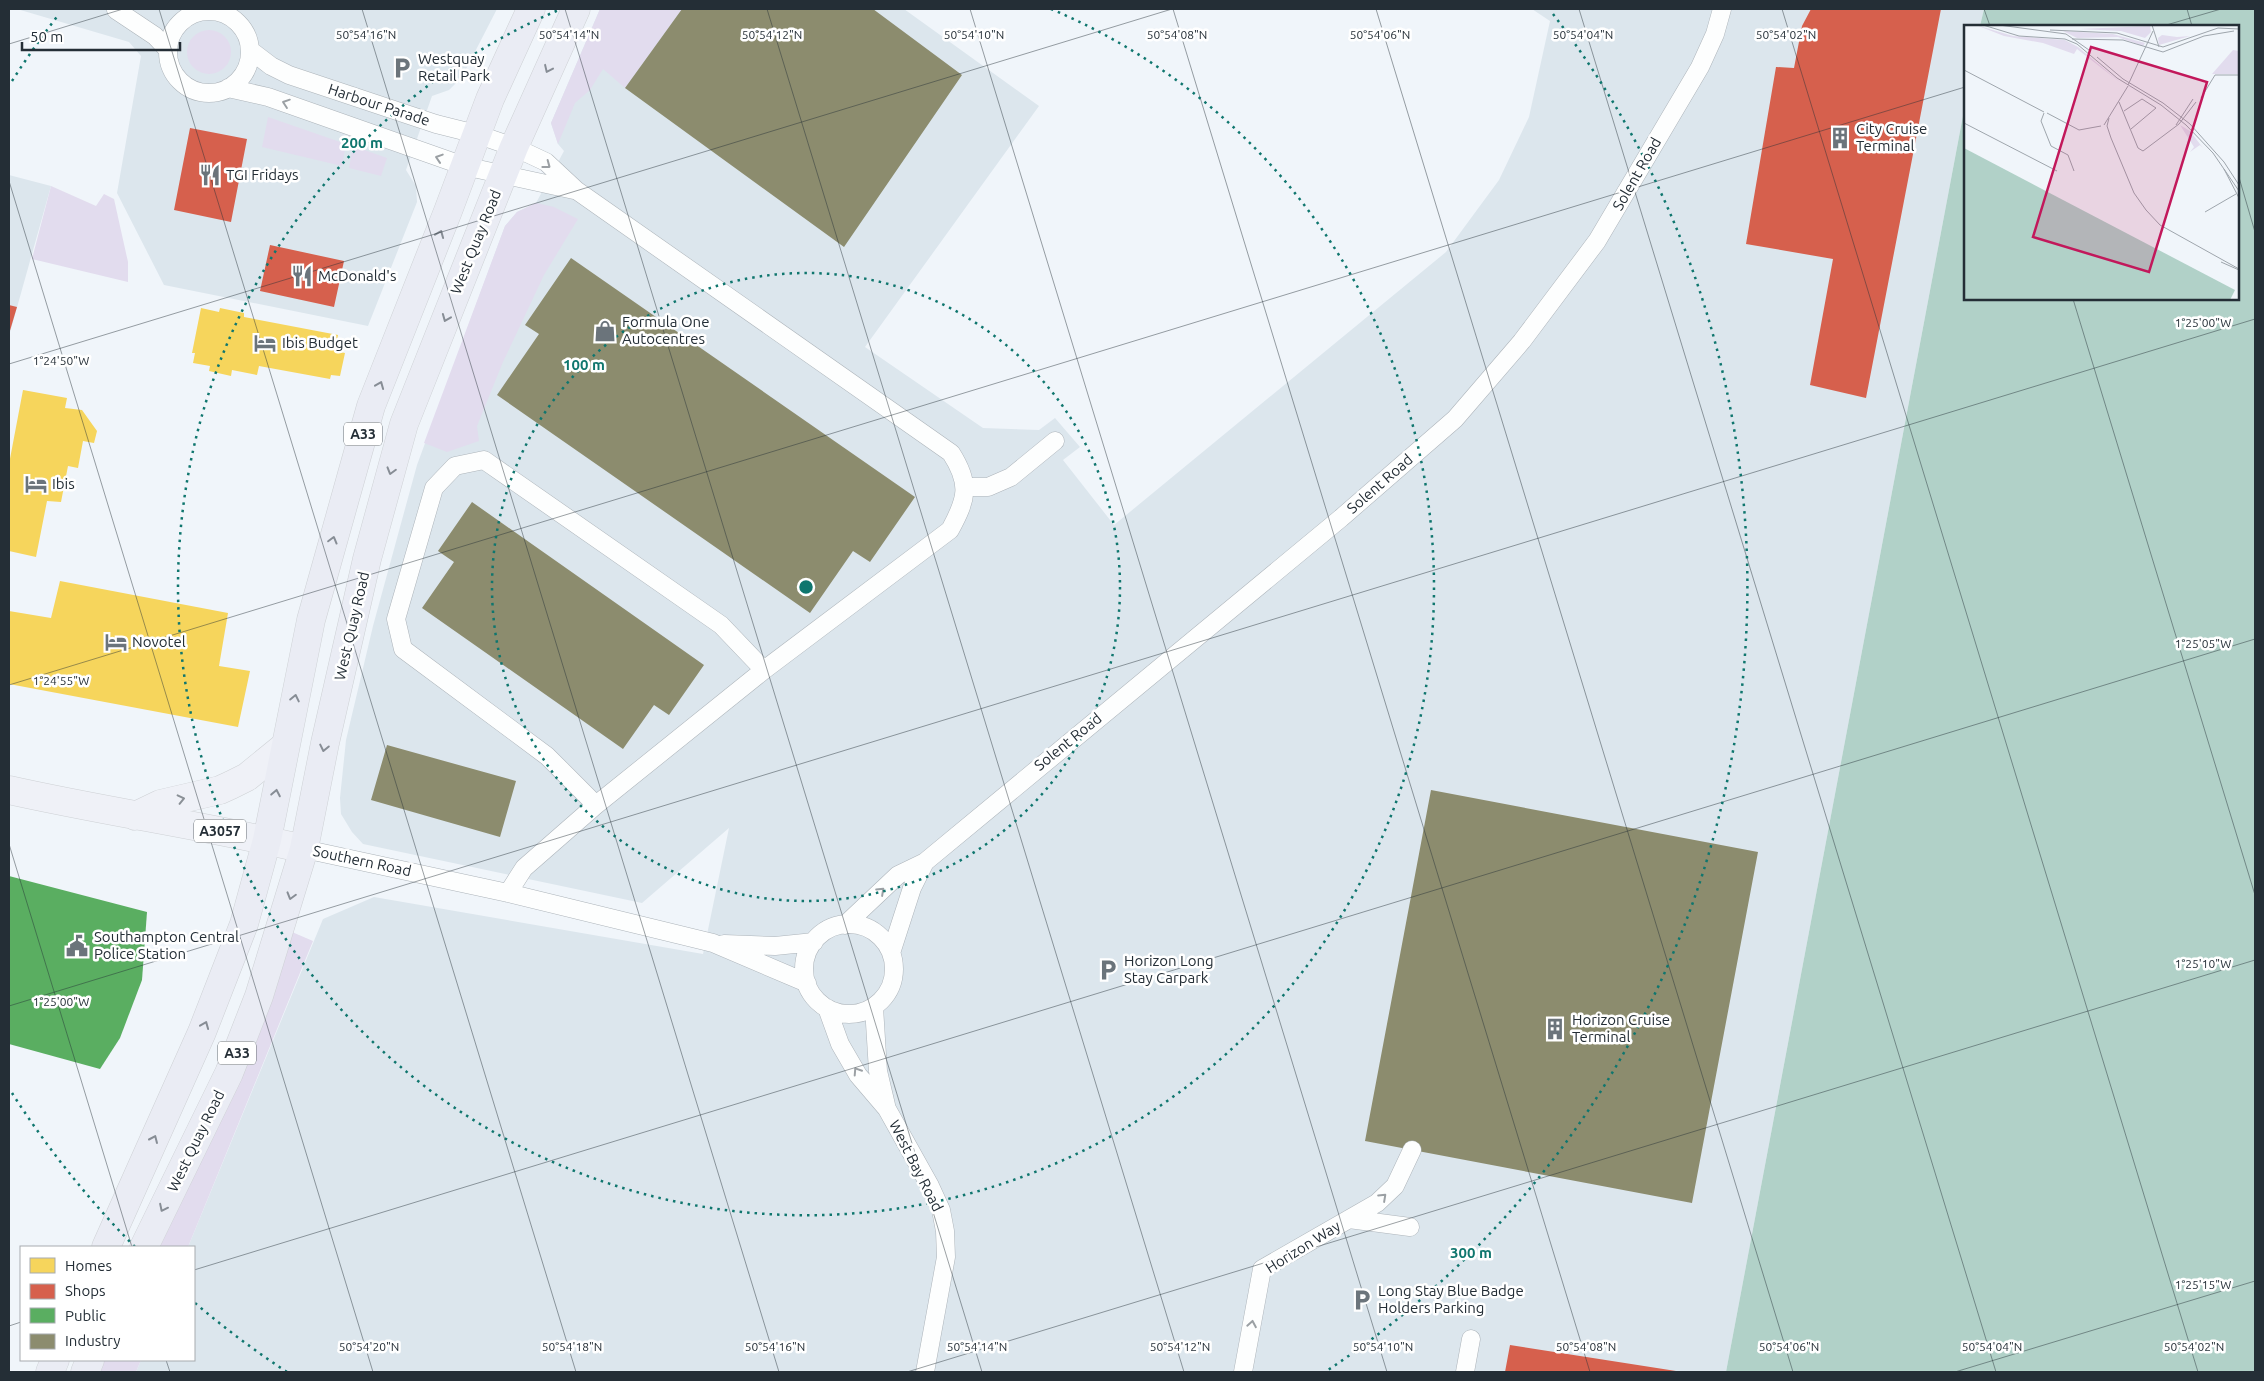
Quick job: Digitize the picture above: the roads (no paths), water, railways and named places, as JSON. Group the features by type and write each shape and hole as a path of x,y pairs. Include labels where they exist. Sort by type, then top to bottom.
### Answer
{"highway":[{"name":"A33","path":"106,1246 202,1032 244,924 267,840 311,620 371,406 448,212 476,134 531,9"},
{"name":"West Quay Road","path":"144,1246 229,1073 259,996 304,849 325,743 367,559 404,424 514,147 576,9"}],"main road":[{"path":"135,816 160,804 220,790 232,785 254,771 285,746"},
{"name":"Southern Road","path":"9,790 84,807 267,840 304,849"}],"street":[{"path":"112,10 134,9"},
{"name":"Solent Road","path":"845,925 898,876 925,862 1341,518 1455,419 1498,370 1567,284 1597,241 1700,67 1715,34 1722,9"},
{"path":"112,10 155,36 168,50"},
{"path":"187,11 213,11 234,19 248,38 250,50 244,72 237,81 228,88 209,92 196,91 176,77 171,66 168,50 170,38 176,27 185,19 187,11"},
{"name":"Harbour Parade","path":"250,50 271,66 289,75 436,124 476,134 514,147 546,162 576,190 951,453 961,469 966,487"},
{"name":"Harbour Parade","path":"228,88 268,97 464,166 576,190"},
{"path":"508,893 524,868 596,805 764,670 950,530 961,510 966,487 988,487 1011,477 1055,441"},
{"path":"596,805 547,756 403,649 396,619 434,488 455,466 484,460 721,625 764,670"},
{"name":"Southern Road","path":"304,849 508,893 713,943 806,983"},
{"name":"Solent Road","path":"891,953 912,888 925,862"},
{"path":"845,925 860,926 873,931 884,941 891,953 894,968 892,983 885,997 874,1007 863,1012 850,1014 838,1013 818,1002 806,983 805,968 807,954 814,942 833,927 845,925"},
{"name":"Southern Road","path":"713,943 776,946 814,942"},
{"name":"West Bay Road","path":"874,1007 878,1071 887,1109"},
{"name":"West Bay Road","path":"827,1008 840,1044 858,1075 887,1109 930,1186 941,1210 945,1231 946,1257 925,1372"},
{"name":"Horizon Way","path":"1243,1372 1262,1269 1377,1203 1395,1186 1412,1150"},
{"path":"1349,1219 1410,1227"},
{"path":"1465,1372 1471,1339"}],"place":[{"name":"Westquay Retail Park","path":"402,68"},
{"name":"City Cruise Terminal","path":"1840,138"},
{"name":"TGI Fridays","path":"210,175"},
{"name":"McDonald's","path":"302,276"},
{"name":"Formula One Autocentres","path":"605,331"},
{"name":"Ibis Budget","path":"265,343"},
{"name":"Ibis","path":"36,484"},
{"name":"Novotel","path":"116,642"},
{"name":"Southampton Central Police Station","path":"77,946"},
{"name":"Horizon Long Stay Carpark","path":"1108,970"},
{"name":"Horizon Cruise Terminal","path":"1555,1029"},
{"name":"Long Stay Blue Badge Holders Parking","path":"1362,1300"}]}
